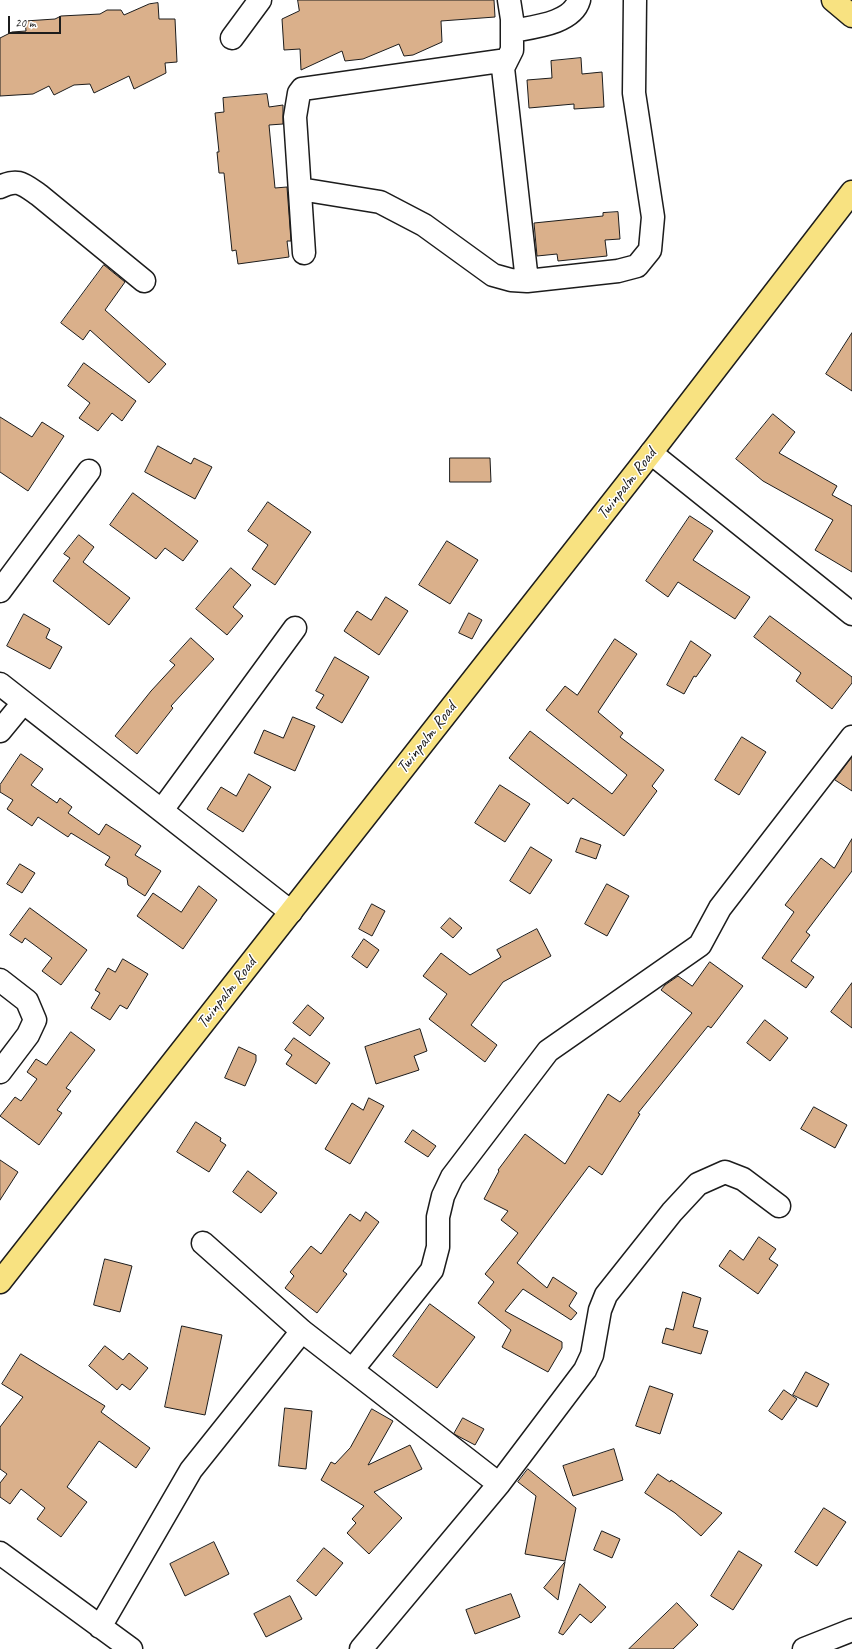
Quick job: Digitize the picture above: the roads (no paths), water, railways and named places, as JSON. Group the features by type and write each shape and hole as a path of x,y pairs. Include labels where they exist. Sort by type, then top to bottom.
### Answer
{"main road":[{"path":"833,0 852,16"},
{"name":"Twinpalm Road","path":"2,1274 291,912 651,453 852,192"}],"street":[{"path":"232,38 260,0"},
{"path":"509,0 512,50 503,68 527,281"},
{"path":"512,31 555,23 577,7 579,0"},
{"path":"300,189 380,202 424,225 493,275 511,280 527,281 618,271 637,266 650,250 653,217 634,93 635,0"},
{"path":"304,253 295,118 299,92 302,89 507,60"},
{"path":"0,187 11,181 23,184 39,195 144,281"},
{"path":"651,453 852,614"},
{"path":"0,591 90,471"},
{"path":"162,810 295,628"},
{"path":"0,684 291,912"},
{"path":"0,731 23,703"},
{"path":"353,1369 432,1270 438,1247 438,1216 443,1196 452,1177 548,1051 700,945 720,908 852,737"},
{"path":"0,980 27,1001 34,1020 28,1035 0,1072"},
{"path":"361,1649 499,1484 585,1370 592,1355 600,1310 606,1295 672,1212 698,1184 725,1172 743,1179 779,1206"},
{"path":"203,1243 302,1331 353,1369 499,1484"},
{"path":"100,1627 191,1470 302,1331"},
{"path":"0,1553 131,1649"},
{"path":"804,1649 852,1630"}]}
